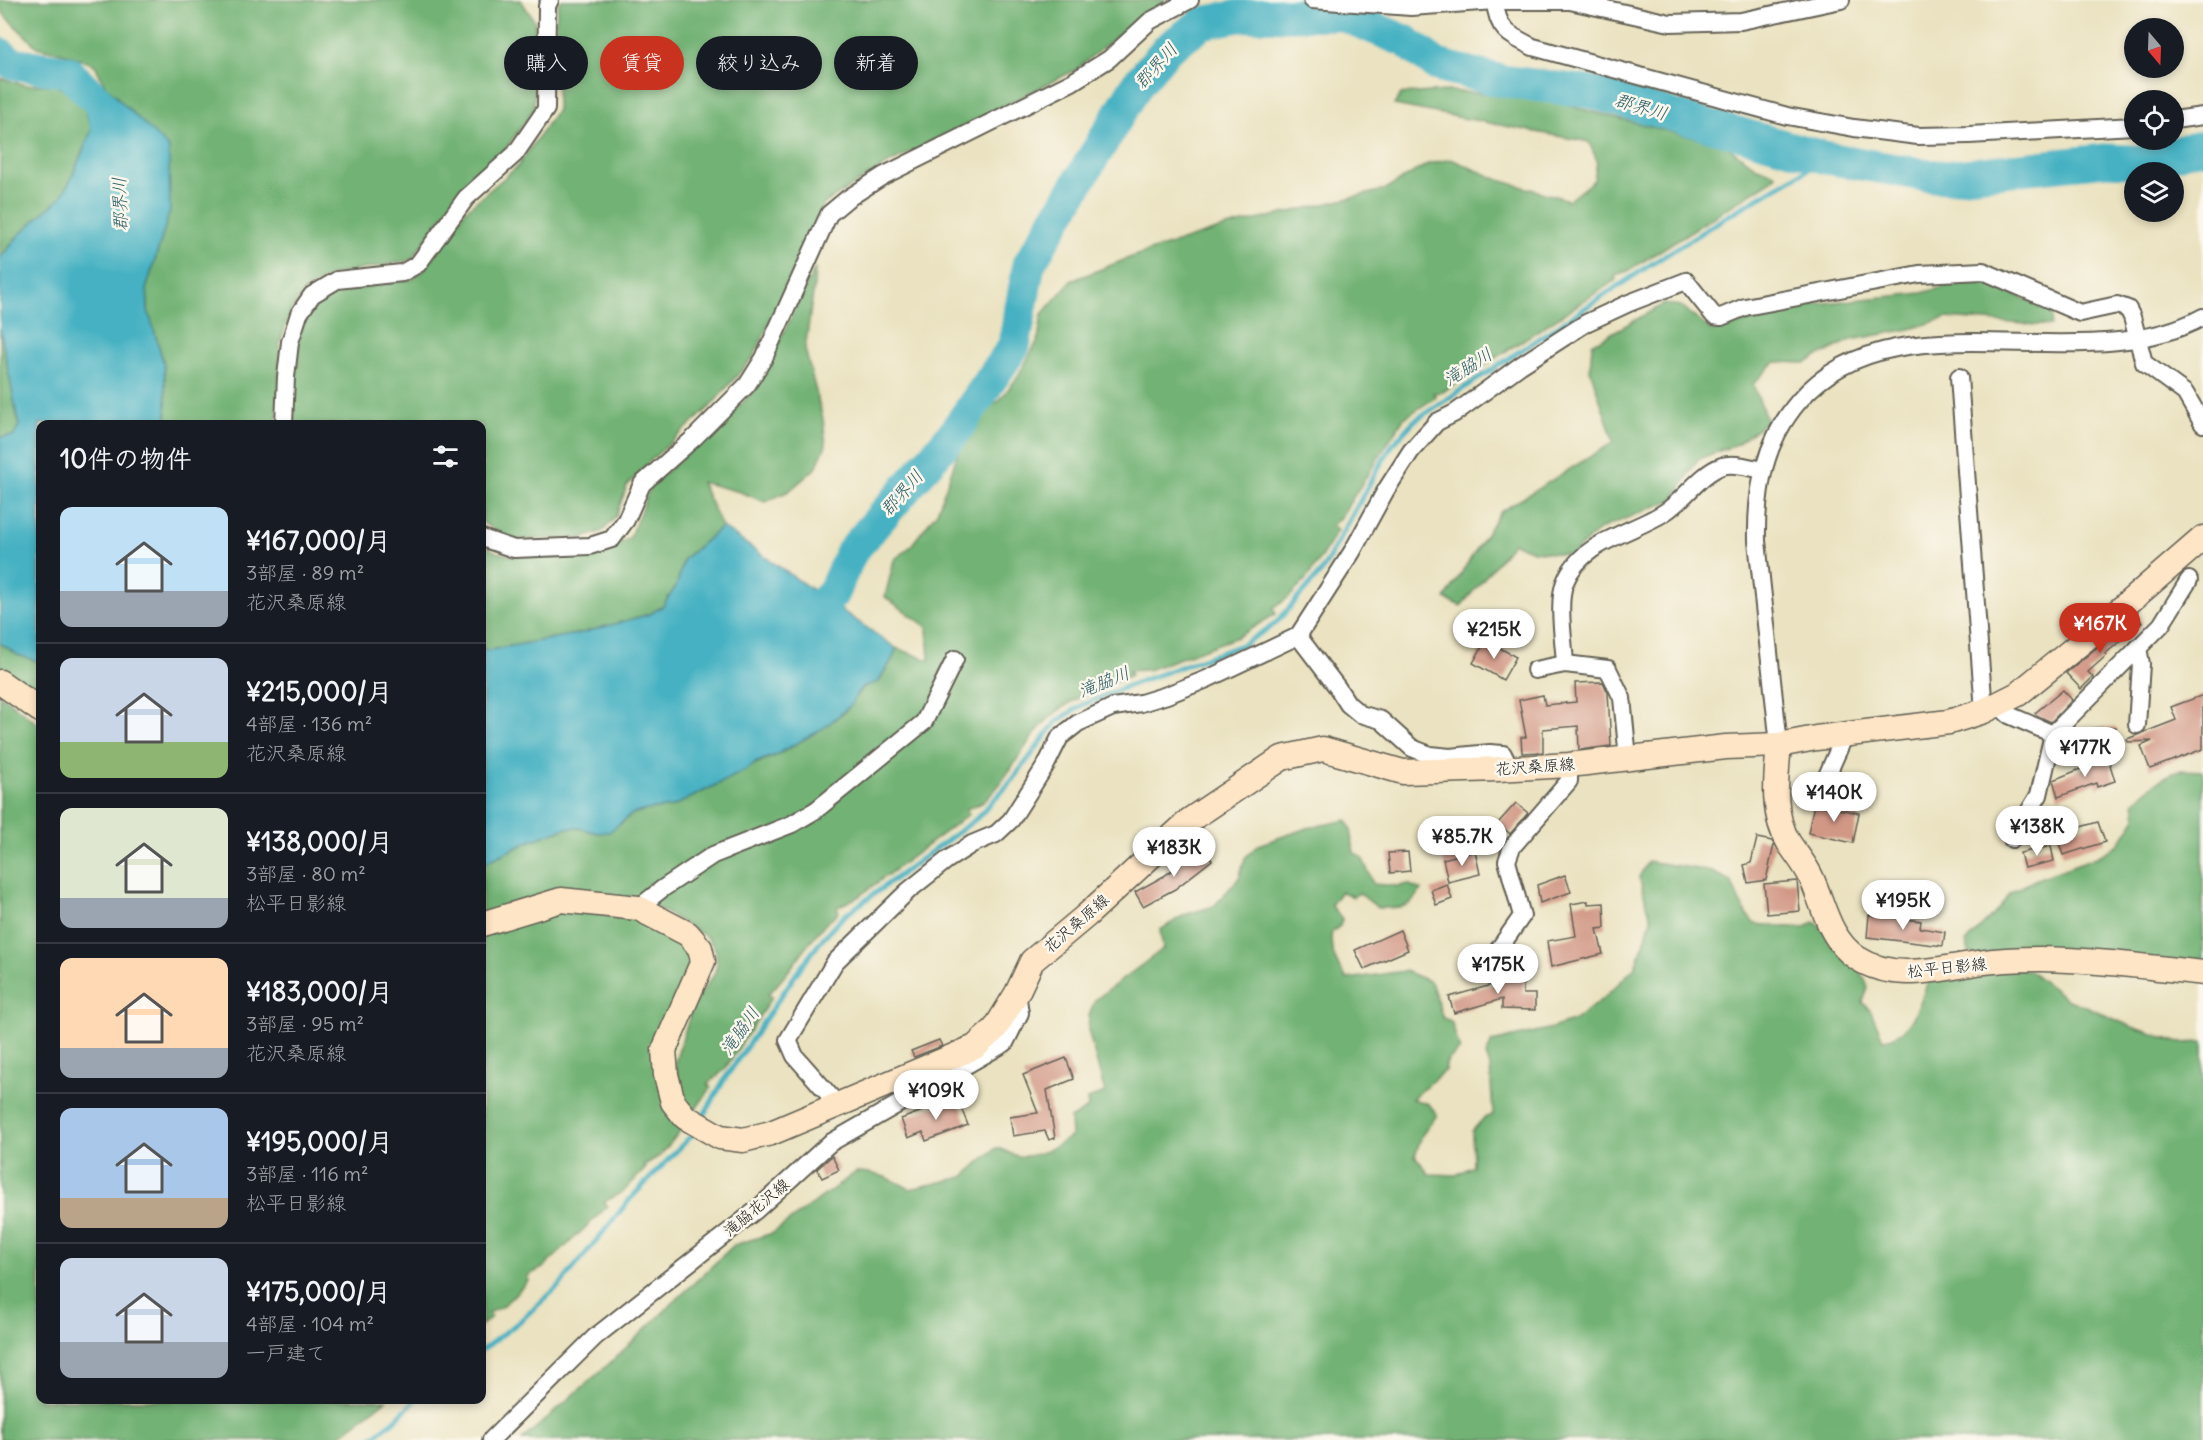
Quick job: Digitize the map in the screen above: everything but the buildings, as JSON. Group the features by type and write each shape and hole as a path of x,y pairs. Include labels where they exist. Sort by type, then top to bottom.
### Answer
{"main road":[{"name":"花沢桑原線","path":"486,923 561,900 638,908 688,934 700,948 703,961 664,1050 666,1075 673,1102 685,1117 706,1130 720,1137 743,1140 771,1133 840,1106 975,1047 994,1029 1017,993 1032,961 1087,915 1190,820 1282,758 1323,749 1402,772 1569,765 1726,747 1779,745 1949,722 2018,694 2203,538"},
{"path":"0,682 36,707"},
{"name":"松平日影線","path":"1779,745 1776,782 1778,817 1788,841 1806,866 1835,936 1850,952 1869,965 1894,972 1932,971 1979,962 2038,959 2107,962 2203,973"}],"street":[{"path":"284,420 290,342 299,314 312,296 337,280 402,273 418,264 466,198 515,154 546,109 547,6 550,0"},
{"path":"486,539 514,549 590,546 612,539 626,520 642,484 694,438 747,385 764,358 829,214 847,199 883,176 1072,82 1109,59 1150,21 1190,0"},
{"path":"1312,0 1411,7 1495,1 1570,1 1670,23 1741,21 1841,0"},
{"path":"1495,1 1496,15 1509,35 1533,47 1787,116 1918,136 2124,127"},
{"path":"2184,119 2203,116"},
{"path":"840,1106 795,1056 788,1040 835,962 908,891 964,850 996,834 1011,820 1046,765 1060,737 1078,723 1113,707 1141,703 1177,691 1298,636 1352,552 1386,490 1411,451 1437,422 1455,413 1521,365 1587,323 1629,303 1686,282 1714,316 1721,317 1744,307 1919,274 1983,271 2080,313 2117,305 2128,309 2144,363 2185,393 2203,424"},
{"path":"1779,745 1756,514 1763,470 1775,437 1789,413 1808,391 1828,375 1852,361 1880,351 1912,346 2137,340 2185,327 2203,317"},
{"path":"1959,377 1990,707 2053,734"},
{"path":"1565,664 1562,601 1565,582 1584,558 1616,535 1665,512 1714,469 1734,465 1763,470"},
{"path":"2012,839 2039,795 2053,734 2161,625 2189,580"},
{"path":"1298,636 1348,704 1360,714 1381,720 1412,748 1430,755 1503,754 1510,768"},
{"path":"2137,725 2141,664 2138,648"},
{"path":"638,908 712,855 792,824 816,810 924,722 955,659"},
{"path":"1535,670 1565,664 1608,669 1622,698 1628,758"},
{"path":"1822,787 1845,735"},
{"path":"1484,970 1522,916 1507,861 1512,847 1569,780 1569,765"},
{"name":"滝脇花沢線","path":"490,1440 595,1337 754,1211 830,1143 1005,1043 1020,1013 1017,993"}],"green space":[{"path":"0,0 521,0 535,22 535,36 504,36 504,90 534,90 534,109 500,157 459,194 411,260 332,275 304,291 290,313 280,343 277,420 167,420 164,364 148,310 147,286 170,211 117,96 105,86 95,65 69,55 37,47 5,16"},
{"path":"561,0 1166,0 1124,30 1075,70 884,166 825,203 754,356 710,407 651,460 627,486 616,516 603,531 583,538 511,540 486,524 486,420 293,420 300,335 305,318 320,302 341,292 413,279 424,270 466,210 518,166 557,110 557,90 588,90 588,36 556,36 558,5"},
{"path":"0,78 25,85 55,85 74,95 86,112 92,129 61,197 20,234 0,258"},
{"path":"1448,91 1531,96 1727,146 1757,167 1776,175 1772,180 1628,271 1615,275 1616,280 1443,392 1433,393 1436,397 1403,419 1340,518 1332,525 1337,530 1317,563 1302,584 1273,608 1276,614 1237,637 1148,670 1129,671 1131,675 1080,697 1053,715 1034,735 1002,782 983,802 966,809 969,814 858,897 837,907 839,912 819,931 787,974 768,994 772,997 725,1069 708,1084 711,1088 695,1110 683,1102 675,1062 692,1009 714,975 717,965 716,950 707,937 638,896 486,915 486,862 530,841 566,828 579,828 598,833 621,824 632,814 672,807 777,755 834,720 847,709 865,686 879,682 896,648 929,660 927,627 885,597 894,560 910,547 937,512 964,436 984,409 999,401 1017,378 1038,340 1042,314 1071,281 1134,256 1226,227 1384,190 1428,164 1451,159 1499,180 1569,200 1594,180 1597,161 1589,142 1394,105 1401,94"},
{"path":"815,268 805,349 823,419 826,445 816,468 789,491 765,502 740,492 701,482 722,527 684,559 677,585 663,606 650,614 582,633 486,650 486,546 496,552 512,556 595,554 615,547 630,537 651,485 723,422 756,389"},
{"path":"1976,278 2053,311 2051,326 1946,318 1910,329 1851,340 1805,363 1775,362 1753,384 1767,421 1737,444 1697,460 1674,499 1600,529 1572,555 1533,551 1513,543 1461,606 1445,599 1500,512 1614,442 1590,370 1592,344 1664,304 1681,306 1712,331 1814,304 1922,293"},
{"path":"0,329 19,425 14,436 0,437"},
{"path":"0,643 18,655 36,661 36,690 16,677 0,670"},
{"path":"0,694 36,723 36,1404 381,1404 334,1440 0,1440"},
{"path":"2181,770 2203,771 2203,965 1977,956 1969,952 1966,942 1997,911 2011,892 2037,879 2099,856 2119,844 2136,818 2134,802 2156,783"},
{"path":"1347,820 1351,829 1354,853 1362,857 1373,884 1399,886 1408,884 1421,890 1413,901 1392,908 1378,908 1359,893 1353,897 1341,891 1331,905 1342,919 1340,926 1332,932 1331,938 1332,951 1337,962 1347,979 1405,971 1431,982 1443,1018 1451,1021 1460,1049 1447,1061 1445,1070 1412,1099 1429,1104 1437,1115 1422,1135 1415,1156 1429,1174 1456,1175 1473,1166 1472,1131 1484,1118 1493,1115 1490,1067 1486,1055 1492,1042 1552,1028 1575,1020 1606,996 1634,968 1651,919 1639,877 1648,861 1710,871 1731,881 1744,909 1755,924 1804,928 1814,922 1818,924 1860,970 1868,987 1863,1002 1871,1012 1883,1039 1893,1037 1908,1026 1928,981 2010,969 2029,970 2068,1000 2132,1027 2180,1043 2203,1042 2203,1440 522,1440 611,1362 734,1245 773,1233 856,1172 884,1177 910,1189 963,1177 996,1148 1018,1156 1032,1155 1053,1148 1071,1136 1070,1119 1088,1108 1087,1099 1105,1093 1088,1030 1089,1016 1095,1000 1163,949 1160,930 1184,915 1214,906 1239,878 1245,858 1258,845 1307,828"},
{"path":"563,909 634,918 664,928 687,948 690,968 657,1042 679,1127 682,1129 660,1156 644,1165 646,1168 623,1192 604,1202 608,1206 543,1268 527,1276 529,1280 503,1306 488,1313 491,1317 486,1321 486,930"}],"water":[{"path":"105,86 169,148 170,211 147,286 148,310 164,364 167,420 36,420 36,661 18,655 0,643 0,437 14,436 19,425 0,329 0,258 20,234 61,197 71,179 92,129 86,112 74,95"},
{"path":"722,527 896,648 893,658 879,682 864,686 857,693 852,704 824,728 776,755 755,763 748,769 672,807 632,814 609,832 598,833 579,828 566,828 530,841 486,862 486,650 582,633 650,614 663,606 677,585 684,559"}],"waterway":[{"name":"郡界川","path":"792,626 832,595 852,551 954,433 1014,346 1029,264 1138,83 1167,49 1202,23 1239,16 1340,14 1405,41 1437,65 1502,81 1590,92 1827,158 1924,175 1946,177 2105,160 2152,162 2185,150 2203,147"},
{"name":"郡界川","path":"0,54 12,63 68,72 101,104 108,128"},
{"name":"滝脇川","path":"701,1120 724,1080 798,971 824,937 844,916 976,819 1011,782 1056,722 1082,705 1244,644 1275,624 1322,571 1377,470 1393,444 1414,421 1647,267 1729,215 1827,158"},
{"name":"滝脇川","path":"486,1347 519,1322 560,1285 631,1198 695,1130"},
{"name":"滝脇川","path":"369,1440 411,1404"}]}
